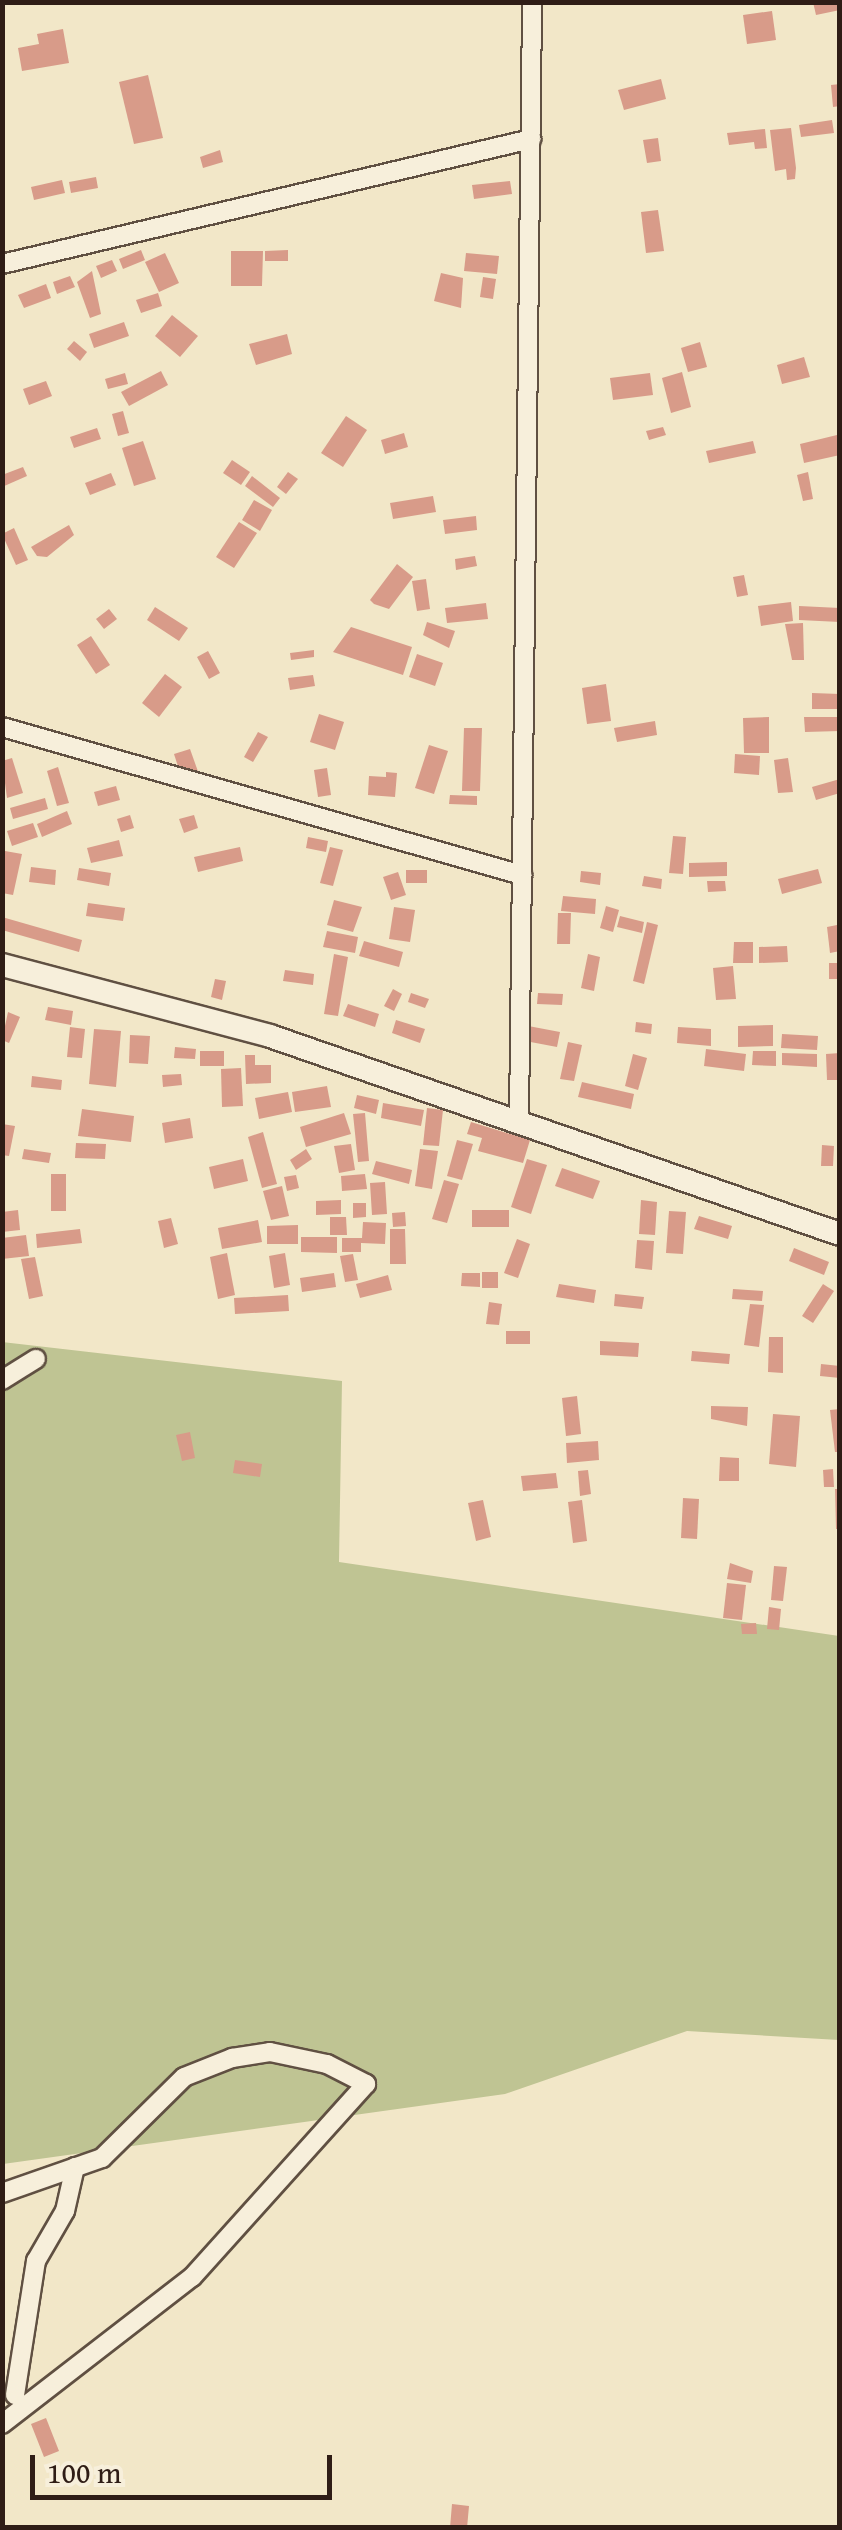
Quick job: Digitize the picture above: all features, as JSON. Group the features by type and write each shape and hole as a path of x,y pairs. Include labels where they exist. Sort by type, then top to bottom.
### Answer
{"main road":[{"path":"2,964 270,1036 519,1119 840,1234"}],"street":[{"path":"519,1119 532,2"},
{"path":"2,264 531,139"},
{"path":"2,727 522,875"},
{"path":"2,1380 36,1359"},
{"path":"2,2193 76,2167 130,2137 184,2077 232,2058 270,2052 327,2064 366,2084 192,2277 12,2411"},
{"path":"12,2411 36,2261 66,2211 76,2167"},
{"path":"2,2376 12,2411"}],"green space":[{"path":"2,1342 342,1381 339,1562 839,1636 839,2040 687,2031 505,2094 3,2164"}],"building":[{"path":"813,2 840,2 840,10 816,15"},
{"path":"772,11 776,40 747,44 743,15"},
{"path":"63,29 69,63 22,71 18,48 39,44 37,34"},
{"path":"148,75 163,138 134,144 119,82"},
{"path":"661,79 666,99 624,110 618,90"},
{"path":"840,84 840,106 833,107 831,85"},
{"path":"832,120 834,133 801,137 799,125"},
{"path":"791,128 796,168 795,179 787,180 786,169 775,171 770,130"},
{"path":"765,129 767,148 755,149 754,142 729,145 727,133"},
{"path":"658,138 661,161 647,163 643,140"},
{"path":"220,150 223,162 203,168 200,157"},
{"path":"96,177 98,188 71,193 69,182"},
{"path":"62,180 65,193 34,200 31,187"},
{"path":"510,181 512,194 474,199 472,185"},
{"path":"658,210 664,251 646,253 641,212"},
{"path":"141,250 145,260 123,269 119,259"},
{"path":"288,250 288,261 265,261 265,251"},
{"path":"231,251 263,251 262,286 231,286"},
{"path":"165,253 179,283 159,292 145,262"},
{"path":"466,253 499,256 497,274 464,271"},
{"path":"112,260 117,271 101,278 96,266"},
{"path":"92,271 101,314 90,318 77,282"},
{"path":"441,273 463,278 461,308 434,301"},
{"path":"70,276 75,287 57,294 53,282"},
{"path":"483,277 496,279 493,299 480,297"},
{"path":"46,284 51,298 24,308 18,295"},
{"path":"158,293 162,306 141,313 136,300"},
{"path":"172,315 198,336 180,357 155,336"},
{"path":"124,322 129,336 94,348 89,334"},
{"path":"287,334 292,354 256,365 249,344"},
{"path":"74,341 87,352 80,361 67,349"},
{"path":"700,342 707,367 688,372 681,348"},
{"path":"804,357 810,377 782,384 777,365"},
{"path":"161,371 168,385 129,406 121,392"},
{"path":"682,372 691,407 671,413 662,378"},
{"path":"125,373 128,384 108,389 105,379"},
{"path":"650,373 653,395 613,400 610,378"},
{"path":"46,381 52,396 29,405 23,389"},
{"path":"123,411 129,433 118,436 112,414"},
{"path":"346,416 367,430 343,467 321,453"},
{"path":"663,427 666,435 649,440 646,431"},
{"path":"97,428 101,439 74,448 70,437"},
{"path":"404,433 408,447 385,454 381,440"},
{"path":"837,435 840,455 804,463 800,444"},
{"path":"143,441 156,479 134,486 122,448"},
{"path":"753,441 756,453 709,463 706,451"},
{"path":"232,460 250,472 241,485 223,473"},
{"path":"23,467 27,476 2,487 2,475"},
{"path":"288,472 298,479 286,494 277,487"},
{"path":"808,472 813,499 803,501 797,475"},
{"path":"111,473 116,485 90,495 85,483"},
{"path":"252,476 280,498 273,507 245,486"},
{"path":"433,496 436,512 393,519 390,503"},
{"path":"254,500 272,510 260,531 242,520"},
{"path":"476,516 477,530 445,534 443,520"},
{"path":"239,522 257,533 234,568 216,557"},
{"path":"69,525 74,535 47,557 37,556 31,547"},
{"path":"14,528 28,560 16,565 2,534"},
{"path":"475,556 477,566 456,570 455,559"},
{"path":"397,564 413,577 389,609 374,604 370,600"},
{"path":"744,575 748,595 737,597 733,577"},
{"path":"426,579 430,609 417,611 412,581"},
{"path":"791,602 793,621 761,626 758,606"},
{"path":"486,603 488,619 447,623 445,608"},
{"path":"799,606 840,608 840,622 799,620"},
{"path":"155,607 188,628 179,641 147,620"},
{"path":"109,609 117,619 104,629 96,619"},
{"path":"427,622 455,631 449,648 423,635"},
{"path":"803,623 804,660 792,660 785,624"},
{"path":"351,627 412,647 403,675 333,652"},
{"path":"91,636 110,665 96,674 77,645"},
{"path":"314,650 314,657 291,660 290,653"},
{"path":"208,651 220,673 209,679 197,657"},
{"path":"417,654 443,663 435,686 409,677"},
{"path":"165,674 182,687 159,717 142,703"},
{"path":"313,675 315,686 290,690 288,678"},
{"path":"606,684 611,721 587,724 582,688"},
{"path":"812,693 840,694 840,709 812,709"},
{"path":"319,714 344,722 335,750 310,742"},
{"path":"769,717 769,753 744,753 743,718"},
{"path":"804,717 840,717 840,731 805,732"},
{"path":"655,721 657,735 617,742 614,728"},
{"path":"464,728 482,728 480,791 462,791"},
{"path":"258,732 268,737 253,762 244,757"},
{"path":"429,745 448,751 434,794 415,788"},
{"path":"190,749 201,780 184,785 174,754"},
{"path":"735,754 760,756 759,775 734,773"},
{"path":"12,758 23,793 7,798 2,761"},
{"path":"788,758 793,792 778,793 774,760"},
{"path":"58,767 69,803 57,806 47,771"},
{"path":"327,768 331,795 318,797 314,770"},
{"path":"386,772 397,773 395,797 368,795 369,776 386,777"},
{"path":"840,779 840,793 816,800 812,787"},
{"path":"116,786 120,800 98,806 94,792"},
{"path":"450,795 477,796 477,805 449,804"},
{"path":"45,798 48,809 13,819 10,808"},
{"path":"67,811 72,824 42,837 37,824"},
{"path":"130,815 134,828 121,832 117,819"},
{"path":"194,815 198,828 184,833 179,819"},
{"path":"33,823 38,837 12,846 7,831"},
{"path":"673,836 686,837 683,874 669,873"},
{"path":"308,837 328,841 326,852 306,848"},
{"path":"119,840 123,856 91,863 87,848"},
{"path":"240,847 243,861 198,872 194,857"},
{"path":"330,847 343,850 333,886 320,883"},
{"path":"5,851 22,854 13,895 2,893"},
{"path":"727,862 727,876 689,877 689,863"},
{"path":"31,867 56,870 55,885 29,882"},
{"path":"79,868 111,873 109,886 77,880"},
{"path":"818,869 822,883 782,894 778,879"},
{"path":"406,870 427,870 427,883 406,883"},
{"path":"581,871 601,873 600,885 580,882"},
{"path":"398,872 406,895 391,900 383,877"},
{"path":"644,876 662,879 661,889 642,886"},
{"path":"707,881 725,881 726,891 708,892"},
{"path":"563,896 596,899 595,914 561,911"},
{"path":"334,900 362,907 353,932 327,925"},
{"path":"88,903 125,908 123,921 86,916"},
{"path":"606,906 619,910 613,932 600,928"},
{"path":"394,907 415,910 410,942 389,939"},
{"path":"558,913 571,913 570,944 557,944"},
{"path":"620,916 644,922 642,933 617,927"},
{"path":"2,917 82,940 79,952 2,930"},
{"path":"647,922 658,925 644,984 633,981"},
{"path":"837,925 840,951 830,953 827,927"},
{"path":"327,931 358,937 355,953 323,947"},
{"path":"364,941 403,952 399,967 359,956"},
{"path":"734,942 753,942 753,963 733,963"},
{"path":"787,946 788,962 759,963 759,947"},
{"path":"334,954 348,957 338,1016 324,1014"},
{"path":"588,954 600,957 594,991 581,988"},
{"path":"829,963 840,963 840,979 829,979"},
{"path":"733,966 736,999 716,1000 713,968"},
{"path":"285,970 314,974 313,985 283,981"},
{"path":"215,979 226,981 222,1000 211,997"},
{"path":"393,989 402,994 394,1011 384,1006"},
{"path":"411,993 429,999 425,1008 408,1002"},
{"path":"538,993 563,994 562,1005 537,1004"},
{"path":"348,1004 379,1014 375,1027 343,1016"},
{"path":"48,1007 73,1011 71,1025 45,1020"},
{"path":"8,1012 20,1017 9,1043 2,1040"},
{"path":"396,1020 425,1029 420,1043 392,1033"},
{"path":"636,1022 652,1024 651,1034 635,1032"},
{"path":"523,1025 560,1032 557,1047 520,1040"},
{"path":"773,1025 773,1046 738,1047 738,1026"},
{"path":"70,1027 85,1029 82,1058 67,1057"},
{"path":"678,1027 711,1029 711,1046 677,1043"},
{"path":"94,1029 121,1031 116,1087 89,1084"},
{"path":"782,1034 818,1036 817,1050 781,1048"},
{"path":"130,1035 150,1036 148,1064 129,1063"},
{"path":"568,1042 582,1045 574,1081 560,1079"},
{"path":"175,1047 196,1049 195,1059 174,1058"},
{"path":"706,1049 746,1054 744,1071 704,1066"},
{"path":"200,1051 224,1051 224,1066 200,1066"},
{"path":"753,1051 776,1051 776,1066 752,1065"},
{"path":"782,1053 817,1054 817,1067 782,1065"},
{"path":"840,1053 840,1080 827,1080 826,1054"},
{"path":"633,1054 647,1058 638,1090 625,1086"},
{"path":"245,1055 255,1055 255,1065 271,1065 271,1083 246,1084"},
{"path":"241,1068 243,1106 222,1107 221,1069"},
{"path":"181,1074 182,1085 163,1087 162,1075"},
{"path":"32,1076 62,1080 61,1090 31,1087"},
{"path":"582,1082 634,1094 631,1109 578,1097"},
{"path":"327,1086 331,1107 295,1112 292,1092"},
{"path":"288,1092 292,1112 259,1119 255,1098"},
{"path":"357,1095 379,1100 376,1114 354,1108"},
{"path":"383,1103 424,1110 421,1126 381,1118"},
{"path":"427,1108 443,1110 439,1146 423,1145"},
{"path":"82,1109 134,1116 131,1142 78,1136"},
{"path":"344,1113 351,1134 306,1147 300,1127"},
{"path":"365,1113 369,1161 358,1162 353,1114"},
{"path":"190,1118 193,1138 165,1143 162,1123"},
{"path":"471,1122 530,1140 523,1163 478,1151 482,1138 467,1134"},
{"path":"2,1124 15,1126 9,1156 2,1155"},
{"path":"263,1132 277,1184 262,1188 248,1137"},
{"path":"457,1140 473,1144 462,1180 447,1176"},
{"path":"76,1143 106,1144 105,1159 75,1158"},
{"path":"351,1144 355,1170 339,1173 334,1146"},
{"path":"822,1145 834,1146 833,1166 821,1166"},
{"path":"24,1149 51,1153 49,1163 22,1159"},
{"path":"306,1149 312,1159 296,1170 290,1160"},
{"path":"420,1149 438,1151 432,1189 415,1186"},
{"path":"243,1159 248,1181 214,1189 209,1167"},
{"path":"527,1159 547,1165 531,1214 511,1207"},
{"path":"376,1161 412,1170 409,1184 372,1174"},
{"path":"562,1168 600,1181 593,1199 555,1186"},
{"path":"51,1174 66,1174 66,1211 51,1211"},
{"path":"365,1174 367,1189 342,1191 341,1176"},
{"path":"296,1175 299,1188 287,1191 284,1177"},
{"path":"444,1180 459,1184 447,1223 432,1219"},
{"path":"385,1182 387,1214 372,1215 370,1183"},
{"path":"282,1186 289,1216 271,1220 263,1191"},
{"path":"341,1200 341,1214 316,1215 316,1201"},
{"path":"641,1200 657,1202 655,1235 639,1234"},
{"path":"353,1203 366,1203 366,1217 353,1218"},
{"path":"18,1210 20,1230 2,1232 2,1212"},
{"path":"472,1210 509,1210 509,1227 472,1227"},
{"path":"669,1211 686,1212 683,1254 666,1253"},
{"path":"405,1212 406,1226 393,1227 392,1213"},
{"path":"699,1216 732,1226 728,1239 694,1229"},
{"path":"330,1217 346,1217 347,1235 330,1235"},
{"path":"171,1218 178,1244 164,1248 158,1221"},
{"path":"258,1220 262,1242 222,1249 218,1228"},
{"path":"363,1222 386,1223 385,1244 361,1243 361,1252 342,1252 342,1238 362,1238"},
{"path":"298,1225 298,1244 267,1244 267,1226"},
{"path":"80,1229 82,1243 37,1248 36,1234"},
{"path":"390,1229 405,1229 406,1264 390,1264"},
{"path":"26,1235 29,1256 2,1259 2,1238"},
{"path":"301,1237 337,1237 337,1253 301,1252"},
{"path":"517,1239 530,1244 518,1278 504,1273"},
{"path":"637,1240 654,1241 652,1270 635,1268"},
{"path":"794,1248 829,1262 824,1275 789,1261"},
{"path":"227,1253 235,1295 218,1299 210,1257"},
{"path":"285,1253 290,1285 274,1288 269,1256"},
{"path":"353,1254 358,1280 345,1282 340,1256"},
{"path":"35,1257 43,1296 29,1299 21,1259"},
{"path":"482,1272 498,1272 498,1288 482,1288"},
{"path":"334,1273 336,1287 302,1292 300,1278"},
{"path":"462,1273 480,1273 480,1287 461,1286"},
{"path":"388,1275 392,1290 360,1298 356,1284"},
{"path":"559,1284 596,1290 594,1303 556,1297"},
{"path":"823,1284 834,1291 813,1323 802,1316"},
{"path":"733,1289 763,1291 762,1301 732,1299"},
{"path":"615,1294 644,1297 642,1309 614,1306"},
{"path":"288,1295 289,1311 235,1314 234,1298"},
{"path":"489,1302 502,1304 499,1325 486,1324"},
{"path":"750,1304 764,1305 759,1347 744,1345"},
{"path":"506,1331 530,1331 530,1344 506,1344"},
{"path":"769,1337 783,1337 783,1373 768,1372"},
{"path":"600,1341 639,1343 638,1357 600,1355"},
{"path":"692,1351 730,1354 729,1364 691,1361"},
{"path":"821,1364 840,1366 840,1378 820,1376"},
{"path":"577,1396 581,1434 566,1436 562,1398"},
{"path":"711,1406 748,1407 747,1426 711,1419"},
{"path":"840,1409 840,1452 835,1452 830,1410"},
{"path":"773,1414 800,1416 796,1467 769,1464"},
{"path":"190,1432 195,1458 182,1461 176,1435"},
{"path":"598,1441 599,1460 567,1463 566,1443"},
{"path":"720,1457 739,1458 739,1481 719,1481"},
{"path":"235,1460 262,1464 260,1477 233,1473"},
{"path":"833,1469 834,1487 824,1487 823,1470"},
{"path":"588,1470 591,1494 580,1496 578,1471"},
{"path":"556,1473 558,1488 523,1491 521,1476"},
{"path":"835,1489 840,1489 840,1529 836,1529"},
{"path":"683,1498 699,1499 697,1539 681,1538"},
{"path":"483,1500 491,1537 476,1541 468,1503"},
{"path":"582,1500 587,1541 573,1543 568,1502"},
{"path":"730,1563 753,1571 751,1583 727,1579"},
{"path":"774,1566 787,1567 783,1601 771,1600"},
{"path":"727,1583 746,1585 742,1620 723,1618"},
{"path":"769,1607 781,1609 779,1630 767,1629"},
{"path":"756,1623 757,1634 742,1634 741,1624"},
{"path":"46,2418 59,2451 44,2457 31,2424"},
{"path":"452,2504 469,2506 467,2528 450,2528"}]}
